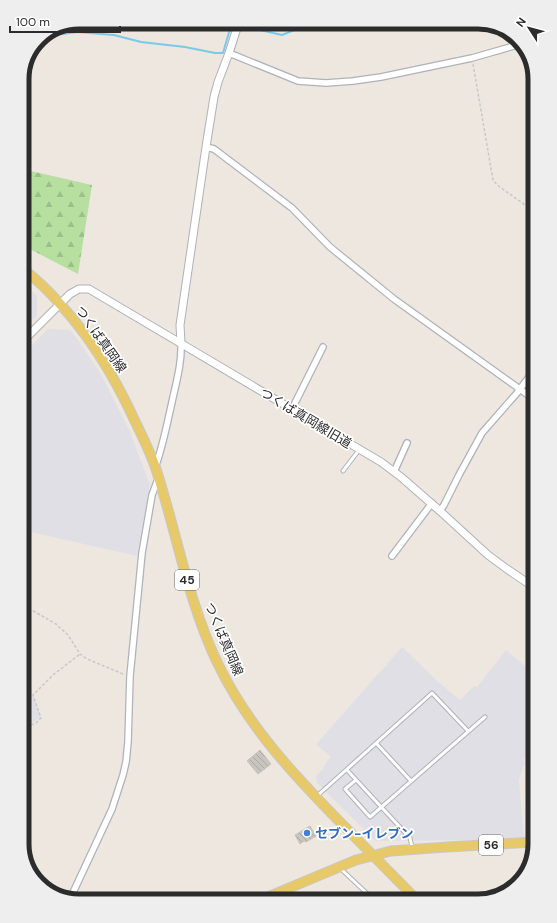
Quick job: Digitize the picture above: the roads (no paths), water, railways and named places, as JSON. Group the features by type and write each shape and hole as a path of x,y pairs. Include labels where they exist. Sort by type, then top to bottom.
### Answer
{"main road":[{"name":"つくば真岡線","path":"29,274 60,304 106,364 118,385 143,437 155,468 197,612 217,663 229,685 261,734 285,764 411,894"},
{"name":"56","path":"275,894 356,860 391,851 528,842"}],"street":[{"path":"155,468 160,454 181,358 180,325 214,96 237,29"},
{"path":"229,53 298,81 326,83 353,81 381,76 472,58 509,47"},
{"path":"206,147 214,149 292,208 330,247 394,299 528,395"},
{"name":"つくば真岡線旧道","path":"29,335 70,294 76,290 90,289 381,462 432,503 488,555 528,583"},
{"path":"292,409 323,347"},
{"path":"440,511 482,433 528,378"},
{"path":"394,472 407,443"},
{"path":"73,894 112,809 126,762 130,676 142,553 152,495 158,479"},
{"path":"392,556 432,503"}],"lane":[{"path":"343,471 360,449"},
{"path":"316,797 432,693 468,731"},
{"path":"356,780 345,790 370,817 485,716"},
{"path":"376,744 411,781"},
{"path":"346,770 410,838 413,849"},
{"path":"340,867 369,894"}],"waterway":[{"path":"56,35 77,32 114,35 141,42 223,53 230,29"},
{"path":"259,29 282,35 296,29"}],"place":[{"name":"セブン-イレブン","path":"307,833"}]}
